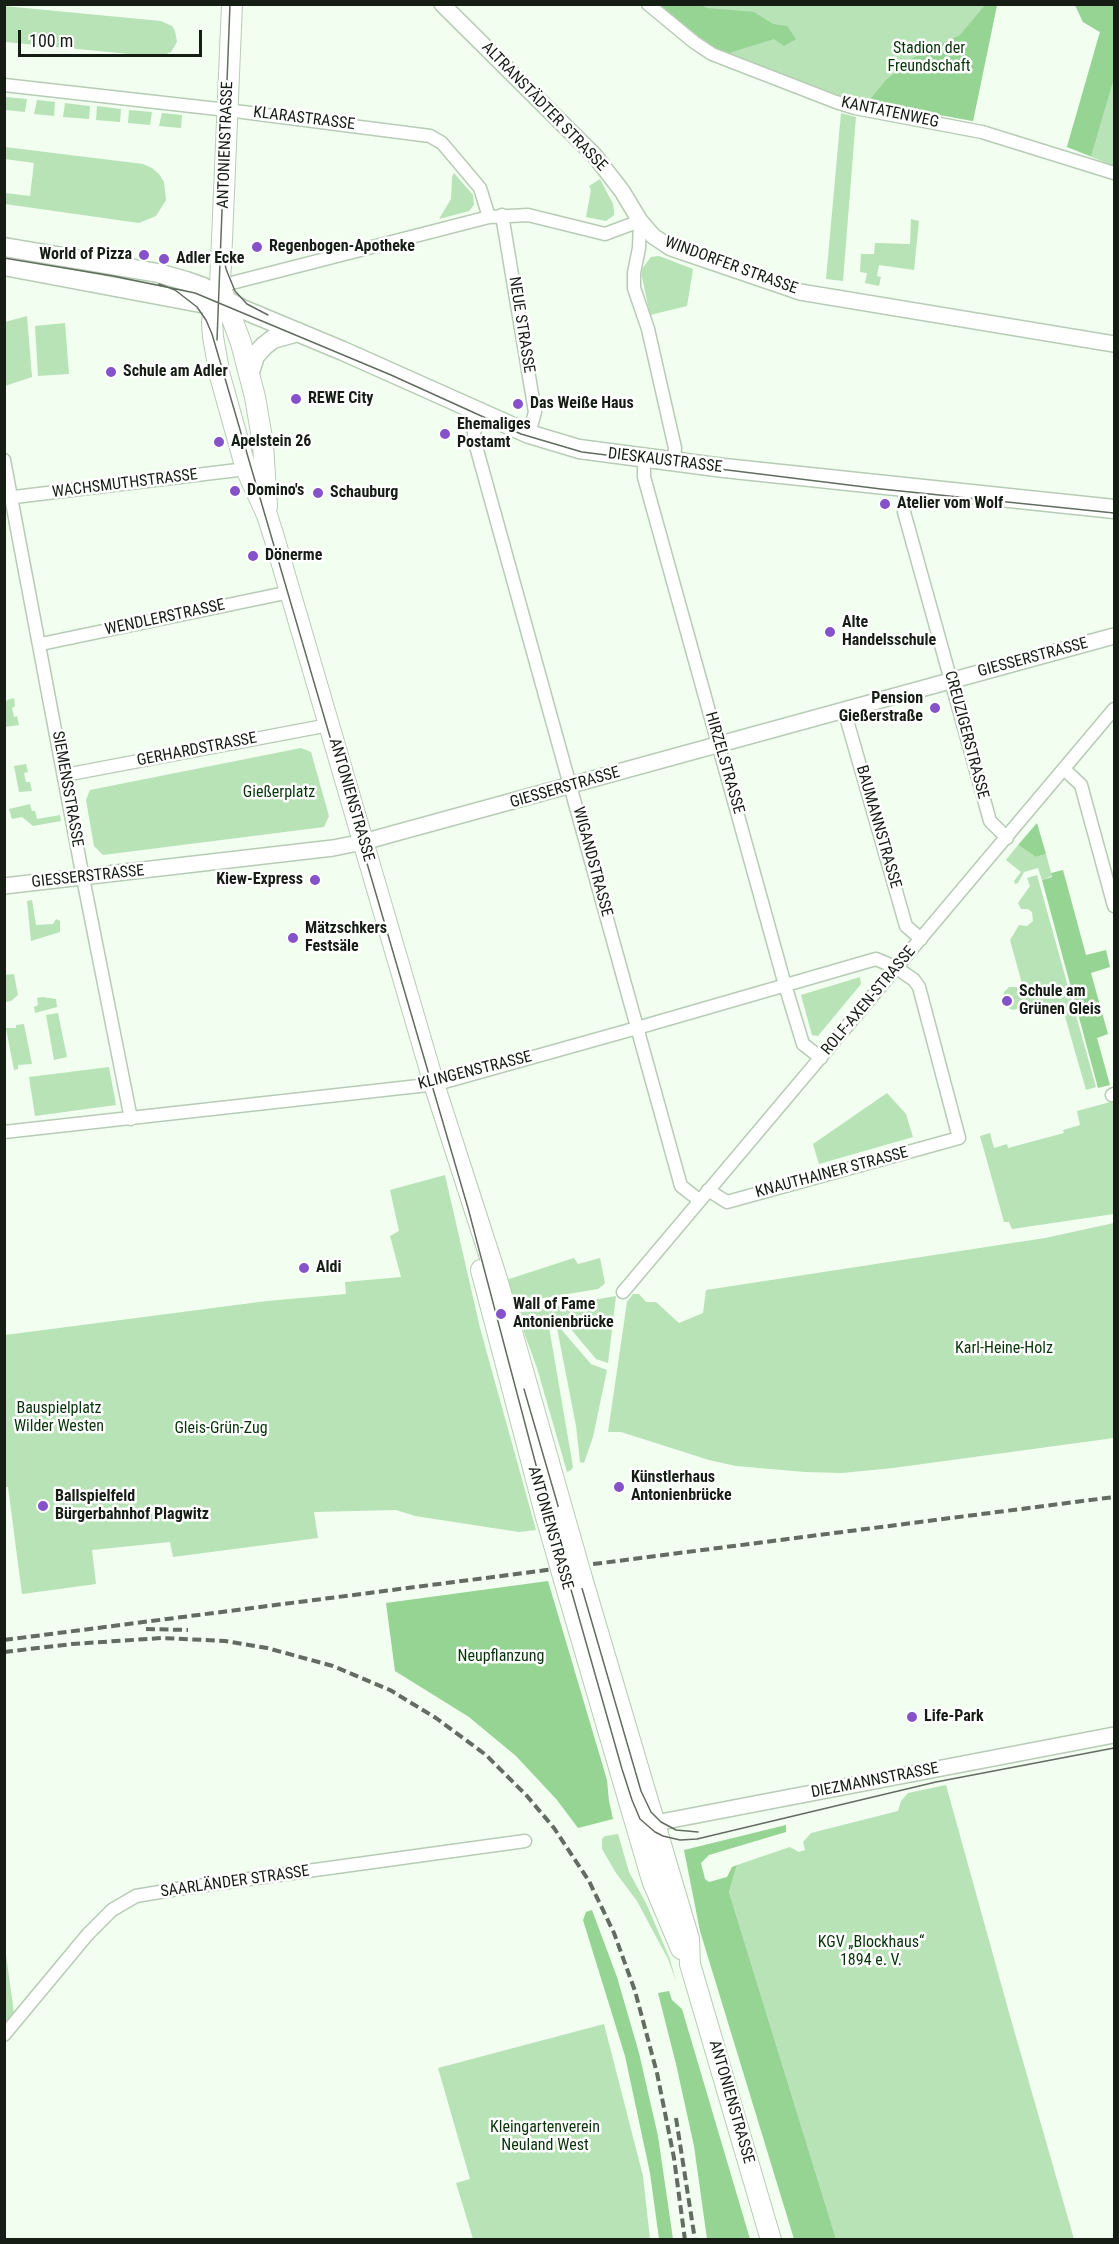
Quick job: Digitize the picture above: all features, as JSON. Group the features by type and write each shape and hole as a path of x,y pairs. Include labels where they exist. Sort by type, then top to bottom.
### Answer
{"main road":[{"name":"ANTONIENSTRASSE","path":"232,4 222,299 213,338 218,367 246,469 267,515 329,725 645,1825 689,1939 690,1964 771,2240"},
{"path":"4,247 158,273 222,299"},
{"path":"4,266 154,295 222,299"},
{"name":"ANTONIENSTRASSE","path":"222,299 241,343 249,375 263,444 267,515"},
{"name":"DIESKAUSTRASSE","path":"222,299 529,434 579,449 905,488 1114,509"},
{"path":"249,375 255,356 264,346 273,339 298,332"}],"street":[{"name":"ALTRANSTÄDTER STRASSE","path":"442,4 594,155 622,191 640,221"},
{"name":"KANTATENWEG","path":"648,4 712,54 836,102 855,108 982,132 1114,172"},
{"name":"KLARASTRASSE","path":"4,85 430,136 442,143 480,188 489,217"},
{"name":"NEUE STRASSE","path":"502,215 535,412 529,434"},
{"path":"222,299 489,217 528,215 605,234 640,221 634,288 648,329 675,448 674,462"},
{"name":"WINDORFER STRASSE","path":"640,221 653,236 671,248 800,292 1114,344"},
{"name":"WIGANDSTRASSE","path":"483,412 474,432 474,438 681,1186 699,1200"},
{"name":"HIRZELSTRASSE","path":"644,458 644,477 802,1044 821,1058"},
{"name":"SIEMENSSTRASSE","path":"4,460 8,498 41,644 83,878 131,1119"},
{"name":"WACHSMUTHSTRASSE","path":"8,498 246,469"},
{"name":"CREUZIGERSTRASSE","path":"905,488 904,512 990,821 1006,838"},
{"name":"WENDLERSTRASSE","path":"41,644 290,592"},
{"name":"GIESSERSTRASSE","path":"4,886 333,848 363,842 1114,636"},
{"name":"ROLF-AXEN-STRASSE","path":"623,1292 1114,709"},
{"name":"BAUMANNSTRASSE","path":"844,710 906,926 921,939"},
{"name":"GERHARDSTRASSE","path":"65,776 329,725"},
{"path":"1064,769 1081,784 1114,906"},
{"name":"KLINGENSTRASSE","path":"4,1132 434,1084 876,959 897,968"},
{"name":"KNAUTHAINER STRASSE","path":"708,1190 727,1202 959,1138 919,987 914,980 897,968"},
{"name":"DIEZMANNSTRASSE","path":"645,1825 1114,1735"},
{"name":"SAARLÄNDER STRASSE","path":"4,2036 88,1934 112,1910 136,1896 525,1841"}],"green space":[{"path":"986,4 997,5 973,121 868,102 886,80 913,58 960,35"},
{"name":"Stadion der Freundschaft","path":"656,5 997,5 973,121 840,96 712,47"},
{"path":"656,5 701,5 707,8 754,12 773,24 787,26 796,39 784,46 774,39 729,53 712,47"},
{"path":"1075,5 1114,5 1114,166 1067,147 1100,32 1083,22"},
{"path":"1075,5 1114,5 1114,78 1091,156 1067,147 1100,32 1083,22"},
{"path":"4,6 161,21 172,26 177,42 171,52 160,57 5,42"},
{"path":"5,97 27,99 25,112 5,110"},
{"path":"37,100 55,102 54,116 34,114"},
{"path":"65,103 90,106 89,119 63,117"},
{"path":"97,106 121,109 120,122 96,120"},
{"path":"129,110 152,112 150,125 128,123"},
{"path":"162,113 182,115 181,128 159,126"},
{"path":"841,113 856,117 843,281 826,279"},
{"path":"5,147 143,164 159,174 164,182 166,200 156,216 139,223 5,204 5,193 30,196 34,163 5,159"},
{"path":"454,173 473,195 474,205 469,211 439,219 451,199"},
{"path":"600,179 614,210 614,215 606,221 586,217 591,190 589,186"},
{"path":"911,219 919,221 914,270 879,265 877,276 881,277 879,286 865,283 867,273 860,272 861,254 874,254 875,243 910,244"},
{"path":"659,256 693,269 687,306 650,315 642,269 651,257"},
{"path":"27,316 32,377 5,386 5,322"},
{"path":"65,323 69,374 38,376 35,326"},
{"path":"14,698 15,706 12,708 19,725 5,727 5,703"},
{"name":"Gießerplatz","path":"301,748 311,752 329,816 324,827 103,855 94,846 86,800 90,790"},
{"path":"26,764 28,772 24,773 26,782 30,782 32,791 19,792 14,766"},
{"path":"30,804 37,819 60,815 61,821 33,826 22,817 12,819 9,809"},
{"path":"1037,823 1046,854 1036,857 1018,845"},
{"path":"1018,845 1036,857 1046,854 1052,876 1042,880 1038,868 1024,872 1015,884 1014,881 1021,872 1006,860"},
{"path":"1063,870 1086,955 1106,950 1110,967 1091,973 1108,1034 1097,1038 1110,1085 1098,1088 1042,880 1052,877 1051,873"},
{"path":"1037,875 1096,1087 1086,1090 1064,1013 1029,1008 1026,999 1020,1008 1013,1010 1006,1007 1002,1000 1004,992 1009,987 1017,987 1024,991 1010,940 1019,925 1027,926 1033,921 1032,912 1028,909 1021,909 1018,903 1030,886 1027,878"},
{"path":"32,900 36,925 53,924 56,919 60,921 60,932 31,941 27,901"},
{"path":"4,973 5,975 14,974 18,995 11,1001 5,1002"},
{"path":"860,977 861,984 818,1036 812,1035 801,995"},
{"path":"37,998 56,999 57,1007 35,1013 34,1007 38,1005"},
{"path":"58,1013 67,1057 54,1060 46,1015"},
{"path":"24,1024 32,1064 18,1065 18,1069 14,1070 6,1028 16,1028 16,1025"},
{"path":"109,1067 116,1105 35,1116 29,1077"},
{"path":"887,1093 906,1114 913,1137 819,1164 813,1144"},
{"path":"1114,1101 1114,1214 1012,1229 1009,1222 1004,1222 980,1136 990,1133 994,1148 1007,1144 1008,1148 1064,1133 1063,1130 1080,1125 1077,1111"},
{"name":"Gleis-Grün-Zug","path":"445,1175 480,1328 536,1530 519,1532 415,1516 396,1510 314,1512 318,1538 173,1557 170,1542 92,1550 96,1584 22,1594 8,1487 5,1487 5,1335 267,1301 346,1294 345,1282 401,1277 390,1236 399,1231 390,1190"},
{"name":"Karl-Heine-Holz","path":"1114,1223 1114,1438 842,1473 736,1466 709,1460 621,1432 608,1432 627,1302 633,1294 639,1294 646,1302 656,1302 679,1323 703,1313 706,1290 1045,1238"},
{"path":"574,1258 578,1264 600,1258 605,1283 598,1289 513,1303 506,1280"},
{"path":"616,1296 608,1363 596,1359 564,1321 558,1320 549,1327 573,1467 567,1472 537,1368 517,1313"},
{"path":"557,1328 560,1328 591,1364 607,1370 593,1437 584,1463 580,1462 576,1426"},
{"name":"Neupflanzung","path":"548,1581 607,1780 613,1819 578,1828 557,1800 516,1756 469,1717 395,1671 386,1603"},
{"name":"KGV „Blockhaus“ 1894 e. V.","path":"946,1785 1074,2239 836,2239 729,1892 737,1865 790,1847 799,1852 805,1850 803,1842 811,1833 898,1811 901,1801 908,1793"},
{"path":"786,1825 786,1832 709,1855 701,1863 705,1879 709,1882 727,1877 732,1867 737,1865 729,1892 836,2239 794,2239 700,1931 684,1850"},
{"path":"618,1834 629,1872 646,1903 670,1959 676,1981 668,1959 637,1901 602,1849 602,1839 605,1836"},
{"path":"592,1910 617,1977 639,2053 658,2136 673,2239 659,2239 650,2173 625,2056 583,1920 586,1912"},
{"path":"4,1940 14,2013 5,2024 4,2024"},
{"path":"669,1991 672,2000 682,2009 750,2239 707,2239 694,2146 658,1993"},
{"name":"Kleingartenverein Neuland West","path":"604,2024 643,2176 650,2239 473,2239 456,2183 470,2179 438,2068"}],"tram line":[{"path":"217,340 230,4"},
{"path":"224,257 235,291 247,304 268,315"},
{"path":"4,258 113,276 195,293 391,375 521,434 582,452 881,489 1114,513"},
{"path":"159,284 175,290 197,307 212,334 468,1208 541,1484 622,1769 640,1819 663,1836 680,1840 697,1839 936,1782 1114,1748"},
{"path":"524,1389 641,1791 651,1812 661,1822 676,1830 698,1832"}],"railway":[{"path":"4,1640 1114,1497"},
{"path":"146,1629 188,1630"},
{"path":"4,1652 72,1644 162,1638 225,1641 267,1648 333,1666 390,1690 436,1718 486,1755 527,1796 554,1828 589,1881 614,1933 635,1991 657,2073 674,2158 685,2240"},
{"path":"676,2118 695,2240"}],"place":[{"name":"Regenbogen-Apotheke","path":"257,247"},
{"name":"World of Pizza","path":"144,255"},
{"name":"Adler Ecke","path":"164,259"},
{"name":"Schule am Adler","path":"111,372"},
{"name":"REWE City","path":"296,399"},
{"name":"Das Weiße Haus","path":"518,404"},
{"name":"Ehemaliges Postamt","path":"445,434"},
{"name":"Apelstein 26","path":"219,442"},
{"name":"Domino's","path":"235,491"},
{"name":"Schauburg","path":"318,493"},
{"name":"Atelier vom Wolf","path":"885,504"},
{"name":"Dönerme","path":"253,556"},
{"name":"Alte Handelsschule","path":"830,632"},
{"name":"Pension Gießerstraße","path":"935,708"},
{"name":"Kiew-Express","path":"315,880"},
{"name":"Mätzschkers Festsäle","path":"293,938"},
{"name":"Schule am Grünen Gleis","path":"1007,1001"},
{"name":"Aldi","path":"304,1268"},
{"name":"Wall of Fame Antonienbrücke","path":"501,1314"},
{"name":"Künstlerhaus Antonienbrücke","path":"619,1487"},
{"name":"Ballspielfeld Bürgerbahnhof Plagwitz","path":"43,1506"},
{"name":"Life-Park","path":"912,1717"}],"park label":[{"name":"Bauspielplatz Wilder Westen","path":"59,1418"}]}
